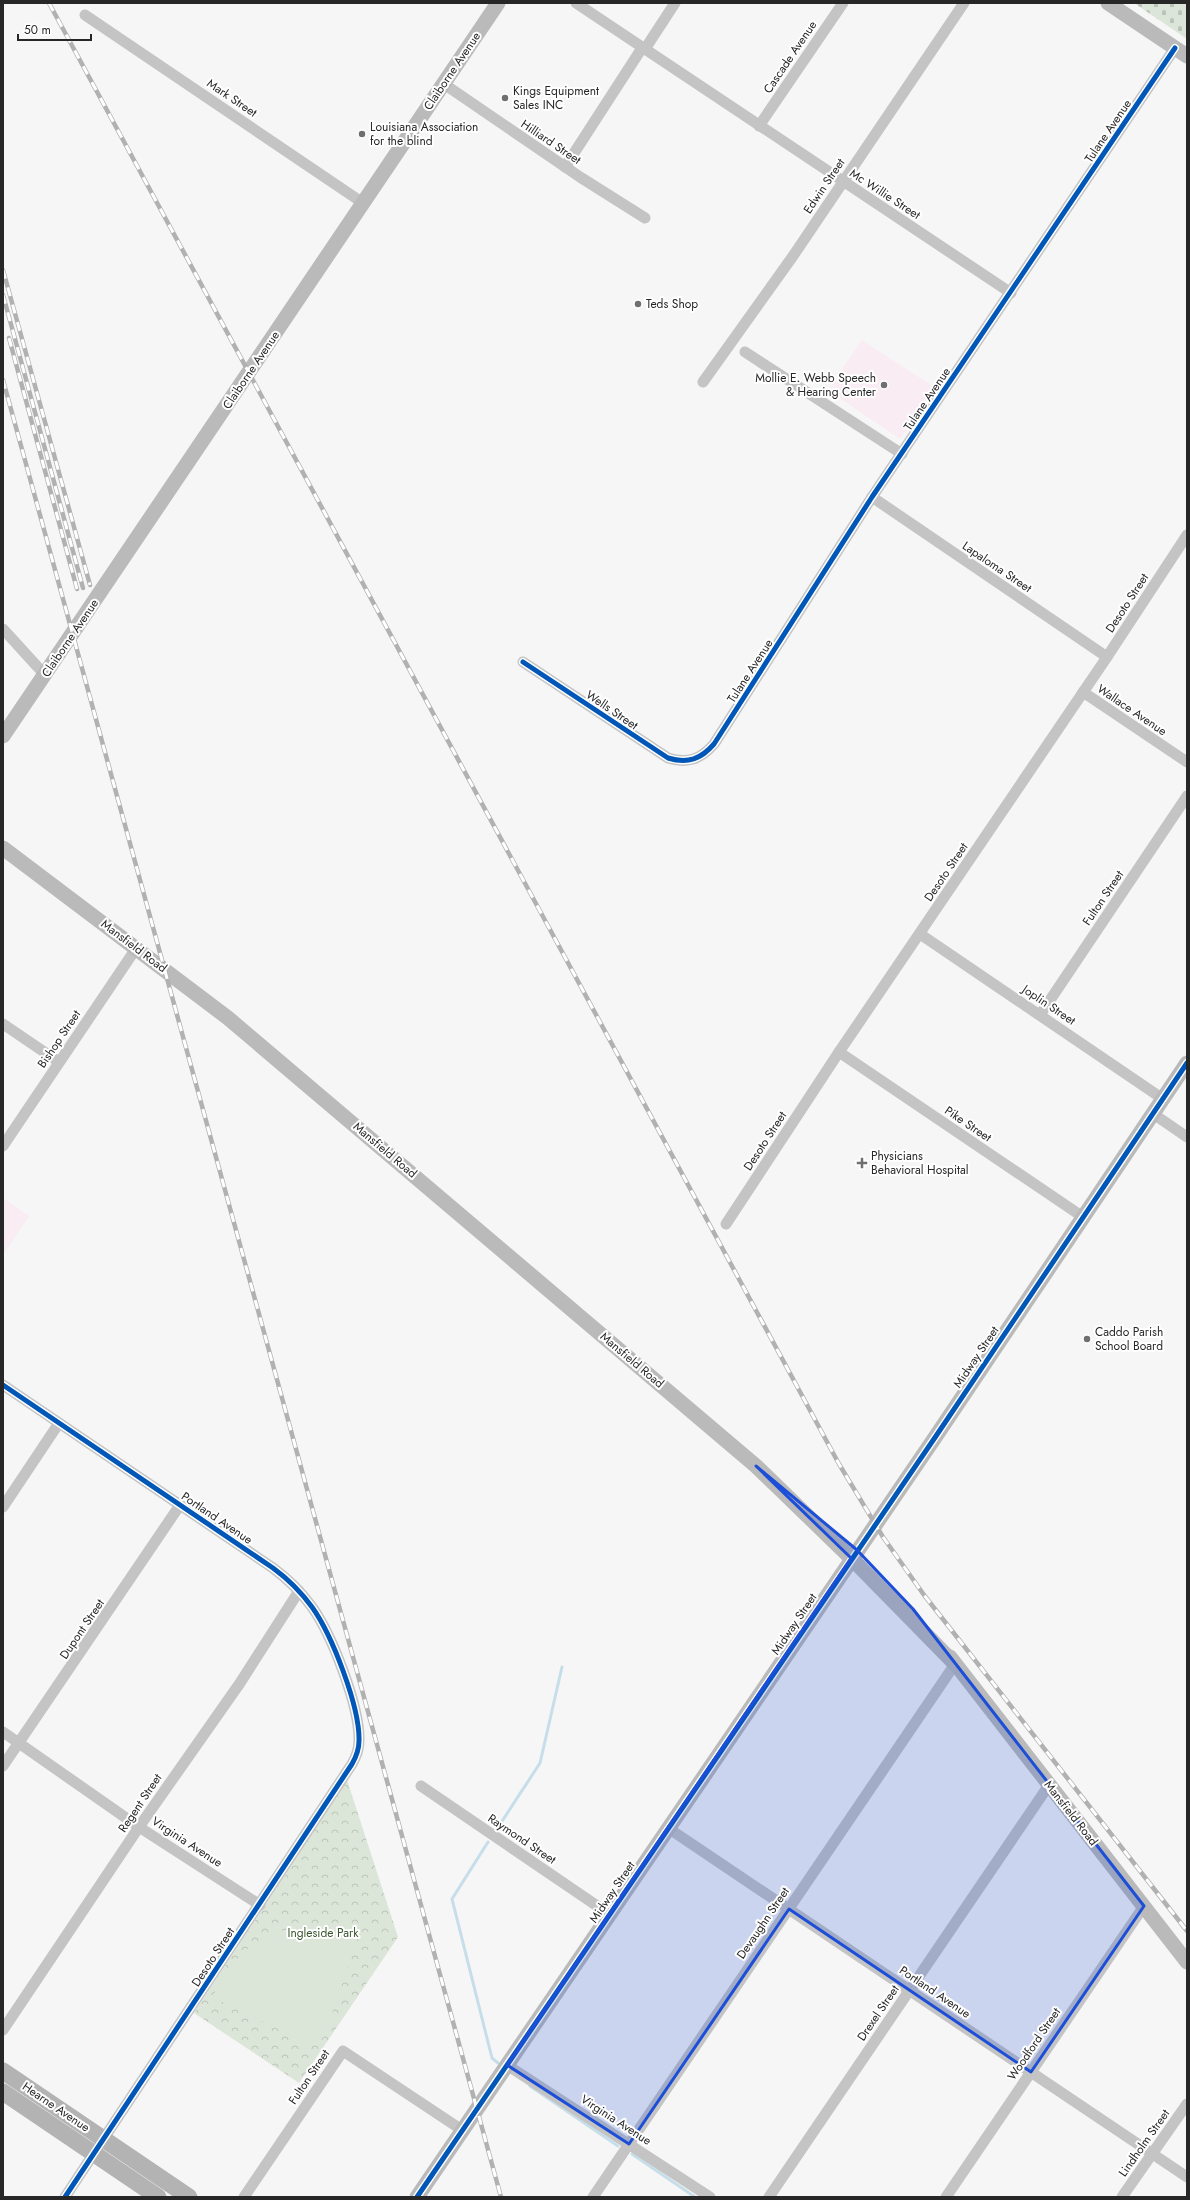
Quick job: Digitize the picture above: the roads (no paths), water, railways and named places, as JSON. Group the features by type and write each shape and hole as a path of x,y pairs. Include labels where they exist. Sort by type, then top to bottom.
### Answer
{"main road":[{"name":"Hearne Avenue","path":"3,2071 189,2197"},
{"name":"Hearne Avenue","path":"3,2092 158,2197"}],"street":[{"name":"Claiborne Avenue","path":"3,736 498,3"},
{"name":"Mc Willie Street","path":"576,3 1011,293"},
{"path":"565,167 643,48 675,3"},
{"name":"Cascade Avenue","path":"759,126 843,3"},
{"name":"Edwin Street","path":"703,382 843,182 964,3"},
{"path":"1108,3 1181,52"},
{"name":"Mark Street","path":"85,15 363,204"},
{"name":"Tulane Avenue","path":"695,760 714,744 872,498 1011,293 1181,52"},
{"name":"Hilliard Street","path":"444,84 565,167 645,218"},
{"path":"746,352 902,454"},
{"name":"Lapaloma Street","path":"872,498 1107,657"},
{"name":"Desoto Street","path":"726,1224 839,1052 1107,657 1187,535"},
{"path":"3,629 45,675"},
{"name":"Wells Street","path":"523,662 664,756 678,761 695,760"},
{"name":"Wallace Avenue","path":"1083,692 1187,762"},
{"name":"Fulton Street","path":"1040,1014 1187,796"},
{"name":"Mansfield Road","path":"3,848 137,947 282,1062 756,1466 772,1477 913,1609 1187,1962"},
{"name":"Joplin Street","path":"920,934 1040,1014 1163,1099"},
{"name":"Bishop Street","path":"3,1146 137,947"},
{"path":"3,1024 59,1062"},
{"name":"Pike Street","path":"839,1052 1083,1217"},
{"name":"Midway Street","path":"417,2197 1187,1063"},
{"path":"1152,1113 1187,1137"},
{"name":"Portland Avenue","path":"3,1385 273,1568 299,1591 323,1625 340,1665 356,1721"},
{"path":"3,1507 59,1423"},
{"name":"Dupont Street","path":"3,1766 180,1505"},
{"name":"Regent Street","path":"3,2030 139,1827 240,1683 299,1591"},
{"name":"Devaughn Street","path":"593,2197 955,1664"},
{"name":"Desoto Street","path":"65,2197 105,2140 352,1764 359,1747 356,1721"},
{"name":"Virginia Avenue","path":"3,1732 139,1827 260,1905"},
{"name":"Drexel Street","path":"769,2197 1049,1785"},
{"name":"Raymond Street","path":"421,1786 609,1914"},
{"name":"Portland Avenue","path":"668,1828 1187,2177"},
{"name":"Woodford Street","path":"946,2197 1144,1906"},
{"name":"Fulton Street","path":"244,2197 343,2050 462,2130"},
{"name":"Virginia Avenue","path":"507,2065 710,2197"},
{"name":"Lindholm Street","path":"1122,2197 1187,2104"}],"waterway":[{"path":"497,1829 540,1763 562,1667"},
{"path":"488,1842 452,1899 492,2058 498,2063"},
{"path":"530,2086 618,2146"},
{"path":"632,2154 695,2197"}],"railway":[{"path":"49,3 839,1464 883,1537 924,1595 1187,1931"},
{"path":"3,270 90,585"},
{"path":"3,295 83,588"},
{"path":"9,338 77,589"},
{"path":"3,380 501,2197"}],"place":[{"name":"Kings Equipment Sales INC","path":"505,98"},
{"name":"Louisiana Association for the blind","path":"362,134"},
{"name":"Teds Shop","path":"638,304"},
{"name":"Mollie E. Webb Speech & Hearing Center","path":"884,385"},
{"name":"Physicians Behavioral Hospital","path":"862,1163"},
{"name":"Caddo Parish School Board","path":"1087,1339"}],"park label":[{"name":"Ingleside Park","path":"323,1933"}]}
